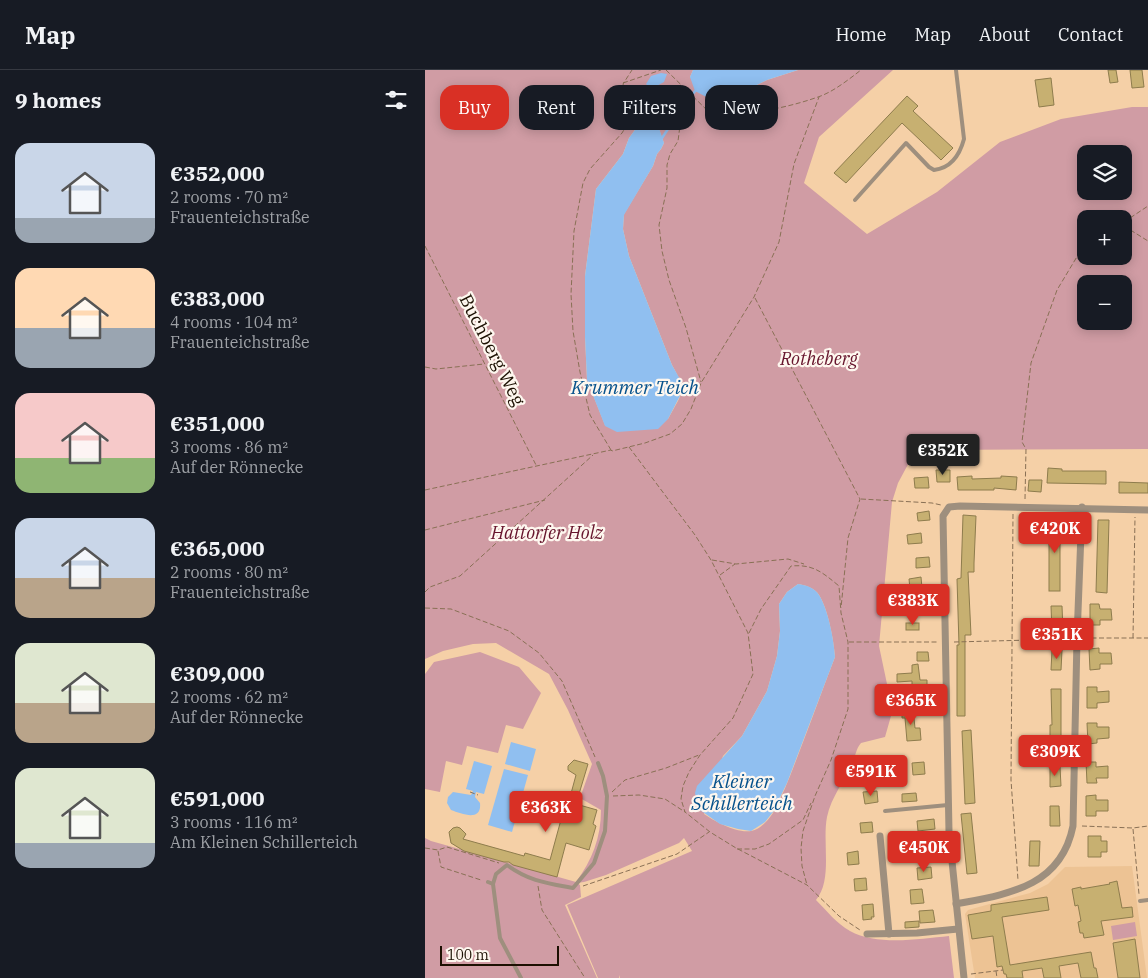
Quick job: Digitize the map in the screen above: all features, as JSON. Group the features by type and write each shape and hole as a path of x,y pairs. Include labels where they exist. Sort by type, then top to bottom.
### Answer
{"street":[{"path":"964,977 949,832 943,516 949,507 1082,507 1148,510"},
{"path":"956,904 1019,889 1043,877 1057,864 1068,845 1073,826 1082,507"},
{"path":"880,836 889,934"},
{"path":"867,934 958,929"}],"lane":[{"path":"855,200 906,143 934,170 947,166 955,159 962,148 964,139 956,70"},
{"path":"521,978 500,938 493,884 496,874 507,865 521,876 573,888 594,862 605,831 607,796 598,763"},
{"path":"885,811 948,805"},
{"path":"487,882 493,884"},
{"path":"1140,901 1148,900"}],"path":[{"path":"611,450 590,415 580,372 573,331 572,264 574,231 583,183 590,170 616,140 632,117 623,84 632,70"},
{"path":"623,84 661,70"},
{"path":"666,70 682,85"},
{"path":"695,98 714,117 758,113 819,97 844,83 861,70"},
{"path":"425,490 611,450 612,452 670,434 682,424 691,409 701,382 755,297 779,242 794,164 819,97"},
{"path":"679,130 678,141 670,154 667,165 667,188 659,225 662,250 669,280 686,328 701,382"},
{"path":"1132,217 1148,206"},
{"path":"1132,231 1148,241"},
{"name":"Buchberg Weg","path":"425,246 536,466"},
{"path":"1025,507 1026,448 1022,442 1031,363 1057,290 1077,256"},
{"path":"755,297 860,499 848,538 841,613"},
{"path":"425,367 435,369 485,364"},
{"path":"629,447 695,535 711,560 748,633 753,674 733,718 700,755 689,772 683,786 681,799 685,812"},
{"path":"425,592 430,587 460,576 546,500 593,455"},
{"path":"860,499 932,503 949,507"},
{"path":"425,530 546,500"},
{"path":"1013,506 1011,780 1019,889"},
{"path":"1133,638 1135,509"},
{"path":"711,560 736,564 788,559 824,574 839,586 841,613 848,642 848,709 831,760 803,820 769,844 755,849 736,848"},
{"path":"720,575 736,564"},
{"path":"748,633 761,609 791,566 805,565"},
{"path":"425,608 451,609 509,631 539,653 563,680 598,763"},
{"path":"848,642 1148,638"},
{"path":"607,796 625,780 666,768 700,755"},
{"path":"470,792 478,795"},
{"path":"607,796 639,796 665,799 710,832 736,848 807,886 839,916 867,934"},
{"path":"807,886 802,866 801,848 803,831 815,796"},
{"path":"1073,826 1133,828 1148,826"},
{"path":"1133,828 1140,901"},
{"path":"573,888 640,868 677,854 710,832"},
{"path":"425,848 438,850 447,847 507,865"},
{"path":"438,850 441,867 487,882"},
{"path":"537,881 542,910 585,978"},
{"path":"964,977 1003,970"},
{"path":"996,971 997,978"}],"shaded area":[{"path":"1132,866 1147,978 975,978 965,914 968,910 1030,893 1048,884 1065,867"}],"green space":[{"path":"425,70 693,70 690,77 705,87 705,130 778,130 778,85 757,85 798,70 893,70 819,137 804,183 867,234 937,192 1000,142 1061,119 1132,107 1148,107 1148,449 932,450 921,452 912,457 898,483 892,502 879,646 891,703 891,716 885,737 859,745 850,768 832,802 826,827 826,871 821,891 816,900 841,925 861,936 885,940 912,940 949,936 954,978 620,978 619,975 619,978 598,978 567,905 692,851 684,838 679,843 606,875 577,883 580,885 581,897 565,905 597,978 425,978 425,838 576,882 595,848 601,820 601,810 580,798 592,764 568,710 549,674 496,643 473,644 443,651 425,659","holes":["604,85 695,85 695,130 659,130 664,143 657,154 653,166 624,214 623,229 629,256 680,381 680,397 668,419 605,425 587,380 585,276 596,189 623,154 629,138 635,130 604,130","798,584 815,590 822,601 828,617 835,657 791,774 777,805 766,822 757,829 751,831 737,830 729,828 704,814 723,756 742,736 767,691 777,656 780,631 779,604 787,592"]},
{"path":"480,652 519,667 541,693 523,729 506,725 498,753 467,746 462,765 446,761 440,792 425,789 425,674 434,662"},
{"path":"1135,922 1137,936 1113,940 1111,926"}],"water":[{"path":"693,70 798,70 757,85 705,85 705,96 695,91 695,85 693,85 690,77"},
{"path":"661,73 667,74 664,82 658,85 646,84 651,76"},
{"name":"Krummer Teich","path":"635,130 660,130 664,143 657,154 653,166 624,215 623,229 629,256 672,365 681,381 683,390 668,419 658,429 617,432 605,426 587,380 585,276 596,189 623,154 629,138"},
{"name":"Kleiner Schillerteich","path":"798,584 813,589 822,601 830,625 835,657 787,783 773,812 765,822 751,831 720,824 700,810 695,793 697,786 742,736 767,691 777,656 780,631 779,604 787,592"},
{"path":"511,742 536,749 530,771 505,764"},
{"path":"474,761 492,766 484,794 476,792 475,797 480,803 480,809 475,815 470,815 451,810 447,803 448,797 453,792 471,795 473,791 466,789"},
{"path":"504,769 528,775 512,832 488,825"}],"building":[{"path":"1108,70 1116,70 1118,82 1110,83"},
{"path":"1130,70 1142,70 1144,87 1132,88"},
{"path":"1051,78 1054,105 1039,107 1035,80"},
{"path":"907,96 918,106 913,111 953,148 941,160 902,123 846,183 834,173"},
{"path":"1048,468 1062,469 1062,471 1106,471 1106,484 1047,483"},
{"path":"936,470 950,470 950,482 937,482"},
{"path":"972,476 972,479 1001,478 1001,476 1017,477 1016,490 994,488 994,490 958,490 957,477"},
{"path":"928,477 929,488 915,488 914,478"},
{"path":"1029,480 1042,480 1041,492 1028,491"},
{"path":"1119,482 1148,483 1148,493 1119,493"},
{"path":"929,511 930,520 918,521 917,513"},
{"path":"963,515 976,516 974,572 968,572 971,635 965,635 965,716 957,716 957,645 959,645 957,579 961,578"},
{"path":"1049,518 1060,518 1060,591 1049,591"},
{"path":"1098,520 1109,520 1107,593 1096,592"},
{"path":"921,533 922,543 908,544 907,535"},
{"path":"929,557 930,567 916,568 916,558"},
{"path":"921,577 922,588 910,589 909,579"},
{"path":"913,599 928,599 927,609 912,609"},
{"path":"1090,604 1099,604 1100,609 1111,609 1112,620 1100,620 1100,625 1090,625"},
{"path":"1051,606 1062,606 1063,631 1052,632"},
{"path":"906,623 919,623 919,630 906,630"},
{"path":"1099,648 1099,653 1111,653 1112,664 1100,664 1100,669 1090,670 1089,649"},
{"path":"1052,650 1062,650 1061,670 1051,670"},
{"path":"917,652 928,652 929,661 917,661"},
{"path":"918,664 920,680 927,680 927,689 912,690 912,681 897,682 897,674 912,673 912,665"},
{"path":"1087,687 1097,687 1097,692 1109,691 1109,702 1097,703 1097,708 1087,708"},
{"path":"1051,689 1061,689 1061,748 1050,748 1050,725 1052,725"},
{"path":"915,705 927,705 927,713 916,713"},
{"path":"913,709 915,728 920,728 921,740 907,741 905,718 902,718 902,710"},
{"path":"1087,723 1097,723 1097,727 1109,727 1109,738 1097,739 1097,743 1088,744"},
{"path":"971,730 975,803 965,804 962,731"},
{"path":"574,760 588,764 576,804 597,810 593,824 596,826 589,850 566,843 557,877 513,865 509,862 464,851 451,843 449,832 457,827 466,834 463,839 524,856 525,853 550,860 562,816 557,811 557,804 569,801 576,775 568,770 568,766"},
{"path":"924,762 925,774 913,775 912,763"},
{"path":"1086,762 1096,762 1096,767 1108,766 1108,778 1096,778 1097,783 1087,783"},
{"path":"1050,767 1060,767 1061,786 1050,787"},
{"path":"877,791 878,802 865,804 863,792"},
{"path":"916,793 917,801 902,802 902,794"},
{"path":"1096,795 1096,800 1108,800 1108,811 1096,811 1096,816 1086,816 1086,796"},
{"path":"1050,806 1059,806 1060,826 1050,826"},
{"path":"971,813 977,873 967,874 961,814"},
{"path":"934,819 935,829 918,831 917,821"},
{"path":"872,822 873,832 861,833 860,823"},
{"path":"1088,836 1101,836 1101,841 1107,841 1107,852 1101,852 1101,857 1088,857"},
{"path":"1030,841 1040,841 1039,866 1029,866"},
{"path":"919,844 920,856 904,857 903,846"},
{"path":"858,851 859,864 848,865 847,853"},
{"path":"931,867 932,878 918,880 917,868"},
{"path":"866,878 867,890 855,891 854,879"},
{"path":"1117,881 1122,908 1132,907 1133,917 1101,921 1104,935 1084,938 1083,933 1080,933 1078,922 1081,921 1078,905 1075,906 1072,889 1110,884"},
{"path":"922,889 924,903 911,904 910,890"},
{"path":"1047,897 1049,910 1002,917 1010,965 1091,952 1098,978 1081,978 1078,963 1059,966 1061,978 1044,978 1042,968 1022,971 1023,978 1007,978 1002,966 997,967 993,936 972,939 968,915 991,911 991,905"},
{"path":"873,904 874,917 863,920 862,905"},
{"path":"933,910 935,922 920,923 919,911"},
{"path":"919,921 919,927 905,928 905,922"},
{"path":"1135,939 1140,978 1118,978 1113,943"}],"waterway":[{"path":"662,138 667,130"}],"park label":[{"name":"Rotheberg","path":"819,359"},
{"name":"Hattorfer Holz","path":"547,533"}]}
